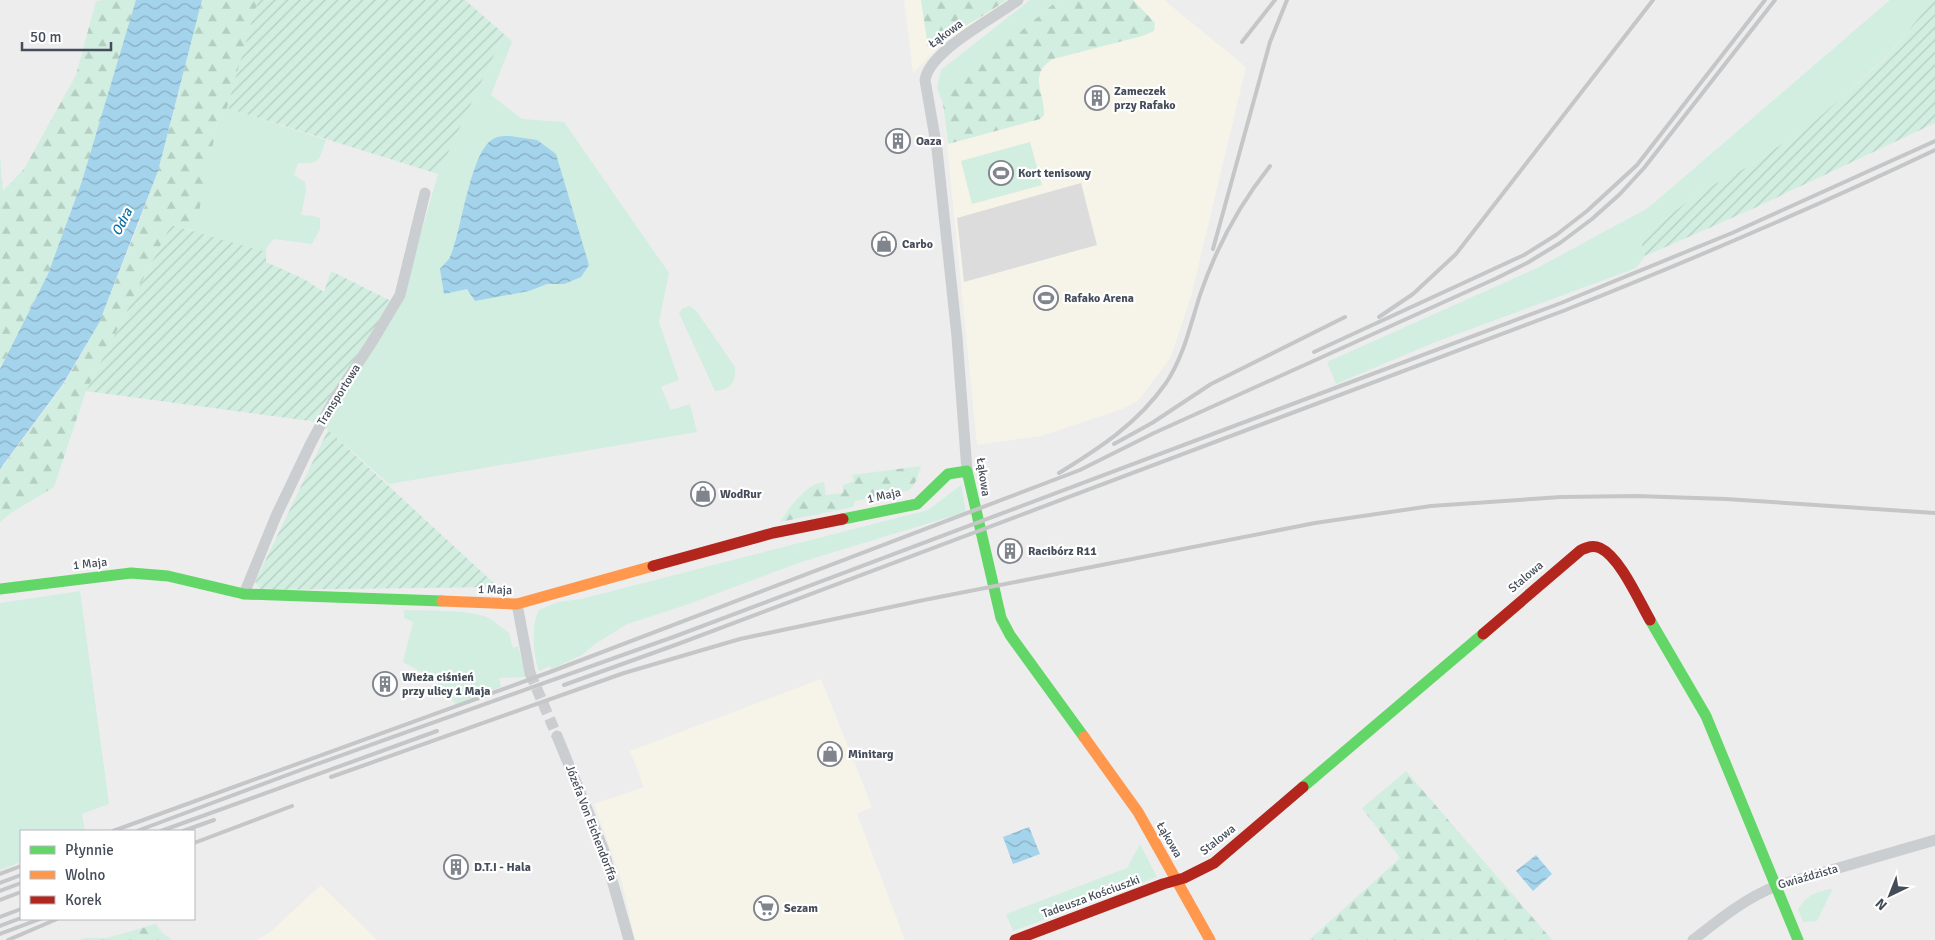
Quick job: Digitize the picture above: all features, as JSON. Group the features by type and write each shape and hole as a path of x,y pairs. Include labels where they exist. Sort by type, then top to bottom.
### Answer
{"street":[{"name":"Łąkowa","path":"1018,0 940,53 926,72 925,80 937,150 956,327 967,471 975,511 1001,618 1010,635 1138,812 1210,940"},
{"name":"Transportowa","path":"244,594 276,516 311,443 335,398 372,342 400,294 410,260 425,193"},
{"name":"1 Maja","path":"0,589 131,573 168,576 244,594 517,604 773,533 917,504 948,474 967,471"},
{"name":"Stalowa","path":"1176,880 1214,863 1524,597 1581,550 1593,546 1606,551 1619,567 1706,716 1798,940"},
{"path":"517,604 530,674"},
{"name":"Józefa Von Eichendorffa","path":"557,736 602,848 629,940"},
{"name":"Gwiaździsta","path":"1693,940 1740,903 1756,894 1776,886 1935,840"},
{"name":"Tadeusza Kościuszki","path":"1015,940 1176,880"}],"shaded area":[{"path":"904,0 1011,0 985,20 943,43 913,73"},
{"path":"1058,0 1164,0 1246,67 1191,297 1171,357 1138,401 1122,409 1041,436 977,445 943,104"},
{"path":"1081,183 1097,245 964,282 957,218"},
{"path":"821,679 872,807 857,814 905,940 635,940 622,882 594,804 644,787 630,751"},
{"path":"321,885 377,940 257,940 270,932"}],"green space":[{"path":"137,0 82,181 48,274 0,369 0,156 3,191 24,169 76,75 96,1"},
{"path":"202,0 258,0 227,108 218,120 195,231 171,225 86,391 54,487 11,513 0,522 0,470 64,384 99,323 134,235 158,171"},
{"path":"258,0 465,0 504,34 438,174 227,108"},
{"path":"921,0 1007,0 928,47"},
{"path":"1030,0 1058,0 1020,32 965,65 943,104 937,88 941,70"},
{"path":"1058,0 1133,0 1155,23 1154,31 1142,36 1053,59 1045,65 1039,78 1044,107 1044,115 1040,119 948,144 943,104 964,65 1020,32"},
{"path":"1890,0 1933,0 1886,57 1815,121 1753,164 1700,192 1640,238 1645,256 1636,268 1433,343 1336,384 1327,362 1537,268 1648,208"},
{"path":"1933,0 1935,0 1935,123 1750,210 1645,256 1640,238 1700,192 1753,164 1815,121 1886,58"},
{"path":"504,34 512,42 491,95 522,119 564,122 669,273 659,322 679,380 661,387 671,410 690,404 697,432 389,484 328,430 311,421 395,303 422,230 438,174"},
{"path":"227,108 326,140 318,159 311,163 298,163 294,175 305,182 306,191 301,215 320,218 320,229 312,244 274,239 269,244 264,255 194,233 218,120"},
{"name":"Kort tenisowy","path":"1030,142 1042,185 972,204 961,161"},
{"path":"171,225 266,252 266,262 304,279 324,292 331,271 395,303 311,421 86,391"},
{"path":"690,306 697,312 735,367 733,381 725,389 715,391 679,313 683,308"},
{"path":"328,430 498,587 261,590 255,582"},
{"path":"921,466 916,481 910,490 855,501 853,507 780,522 799,497 818,483 824,482 826,495 843,493 843,485 854,481 852,475"},
{"path":"961,485 966,512 801,562 683,606 627,624 595,644 582,655 551,669 550,666 539,671 535,657 534,640 536,616 539,610 558,602 581,599 928,510"},
{"path":"80,591 109,804 82,814 85,830 20,830 20,862 0,870 0,603"},
{"path":"404,610 458,612 478,614 489,618 509,633 513,648 518,646 526,677 499,678 501,687 456,705 444,686 439,686 431,677 403,662 413,622 404,618"},
{"path":"1406,771 1552,940 1309,940 1400,858 1362,808"},
{"path":"1140,844 1157,877 1013,931 1006,914 1127,868"},
{"path":"1833,888 1817,921 1803,922 1798,909 1802,904 1813,894"},
{"path":"156,924 162,933 173,940 78,940 85,938 107,938"}],"water":[{"name":"Odra","path":"136,0 202,0 158,171 99,323 63,384 0,469 0,369 48,274 82,181"},
{"path":"510,136 537,140 556,154 589,265 581,277 564,284 547,284 529,291 475,301 467,289 444,294 440,269 449,258 454,245 479,157 486,145 495,138"},
{"path":"1029,827 1040,854 1013,864 1003,837"},
{"path":"1536,855 1552,874 1533,891 1516,871"}],"tunnel":[{"path":"530,673 557,736"}],"railway":[{"path":"1242,42 1275,0"},
{"path":"1213,249 1270,42 1287,0"},
{"path":"1379,317 1413,294 1456,254 1653,0"},
{"path":"1314,352 1524,255 1556,235 1587,211 1637,165 1765,0"},
{"path":"116,830 550,672 1080,470 1154,433 1527,263 1560,243 1592,219 1620,194 1644,168 1775,0"},
{"path":"140,830 306,768 676,636 1561,303 1732,233 1935,141"},
{"path":"564,685 678,644 1563,311 1750,234 1935,150"},
{"path":"1059,473 1117,434 1143,410 1166,383 1178,362 1213,260 1238,212 1270,166"},
{"path":"1114,444 1152,423 1211,384 1345,317"},
{"path":"331,777 624,673 740,639 924,600 1315,523 1431,506 1561,497 1636,496 1726,499 1935,513"},
{"path":"164,830 437,731"},
{"path":"195,843 292,806"},
{"path":"186,830 214,820"},
{"path":"0,874 20,866"},
{"path":"0,883 20,875"},
{"path":"0,891 20,883"},
{"path":"0,900 20,892"},
{"path":"0,917 20,909"},
{"path":"0,926 20,918"},
{"path":"0,934 37,920"},
{"path":"8,940 55,920"}],"traffic: fast":[{"path":"843,519 917,504 948,474 967,471 1001,618 1010,635 1084,737"},
{"path":"0,589 131,573 168,576 244,594 442,601"},
{"path":"1650,620 1706,716 1798,940"},
{"path":"1303,787 1483,634"}],"traffic: slow":[{"path":"442,601 517,604 653,566"},
{"path":"1084,737 1138,812 1210,940"}],"traffic: jam":[{"path":"653,566 773,533 843,519"},
{"path":"1483,634 1581,550 1588,547 1600,548 1615,560 1650,620"},
{"path":"1015,940 1163,884 1184,878 1214,863 1303,787"}],"place":[{"name":"Zameczek przy Rafako","path":"1097,98"},
{"name":"Oaza","path":"898,141"},
{"name":"Kort tenisowy","path":"1001,173"},
{"name":"Carbo","path":"884,244"},
{"name":"Rafako Arena","path":"1046,298"},
{"name":"WodRur","path":"703,494"},
{"name":"Racibórz R11","path":"1010,551"},
{"name":"Wieża ciśnień przy ulicy 1 Maja","path":"385,684"},
{"name":"Minitarg","path":"830,754"},
{"name":"D.T.I - Hala","path":"456,867"},
{"name":"Sezam","path":"766,908"}]}
